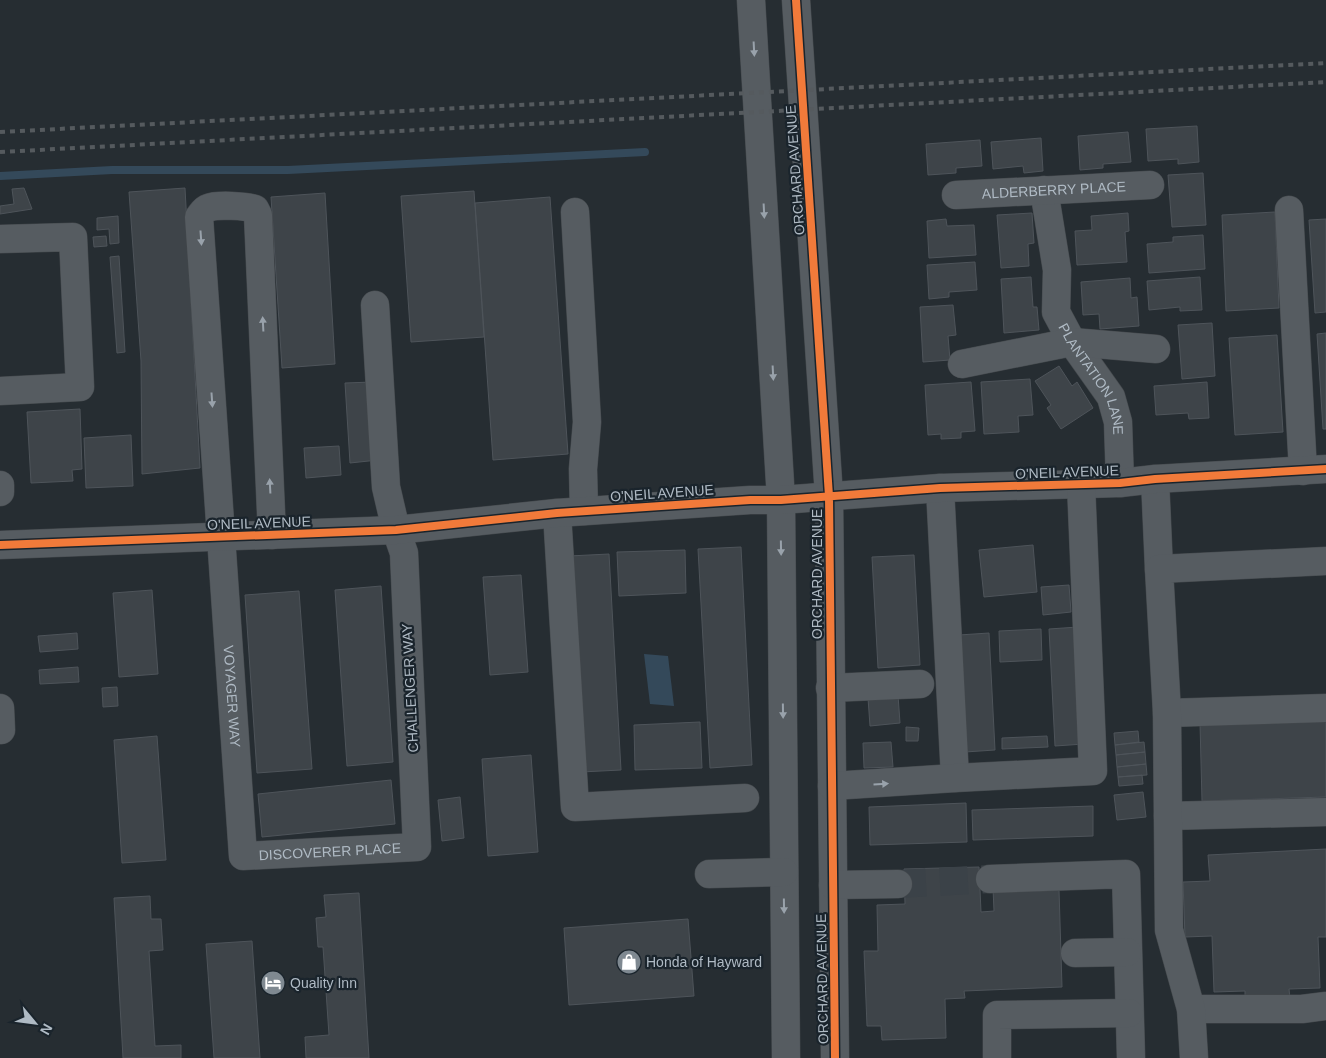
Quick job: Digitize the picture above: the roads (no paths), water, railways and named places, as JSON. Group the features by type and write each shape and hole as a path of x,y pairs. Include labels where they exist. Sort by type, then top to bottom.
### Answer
{"street":[{"path":"751,0 781,500 786,1058"},
{"name":"ORCHARD AVENUE","path":"796,0 829,496 835,1058"},
{"name":"ALDERBERRY PLACE","path":"956,195 1150,184"},
{"name":"PLANTATION LANE","path":"1044,190 1057,270 1056,312 1072,342 1111,397 1118,422 1120,483"},
{"name":"VOYAGER WAY","path":"243,856 200,217 204,210 209,207 248,207 255,209 258,215 272,535"},
{"path":"1289,210 1314,470"},
{"path":"576,212 587,422 583,469 584,511"},
{"path":"0,239 73,237 80,387 0,391"},
{"name":"CHALLENGER WAY","path":"375,304 386,487 404,554 417,847"},
{"path":"962,364 1072,342 1156,349"},
{"name":"O'NEIL AVENUE","path":"0,545 396,530 557,513 750,500 781,500 940,488 1120,483 1155,479 1314,470"},
{"path":"1155,479 1167,714 1169,930 1192,1009 1194,1058"},
{"path":"832,786 1093,771 1081,484"},
{"path":"0,485 0,492"},
{"path":"940,488 955,778"},
{"path":"557,513 575,807 745,798"},
{"path":"1160,569 1326,561"},
{"path":"830,688 920,684"},
{"path":"1167,714 1326,708"},
{"path":"1168,816 1326,812"},
{"name":"DISCOVERER PLACE","path":"243,856 417,847"},
{"path":"709,874 784,872"},
{"path":"990,879 1126,874 1131,1058"},
{"path":"833,885 898,884"},
{"path":"1075,953 1127,952"},
{"path":"1192,1009 1302,1009 1326,1006"},
{"path":"997,1058 997,1015 1129,1013"}],"water":[{"path":"644,654 668,656 674,706 650,704"}],"waterway":[{"path":"0,176 112,170 288,170 645,152"}],"tunnel":[{"path":"898,884 990,879"}],"railway":[{"path":"0,132 1326,63"},
{"path":"0,152 1326,82"}],"place":[{"name":"Honda of Hayward","path":"629,962"},
{"name":"Quality Inn","path":"273,983"}]}
